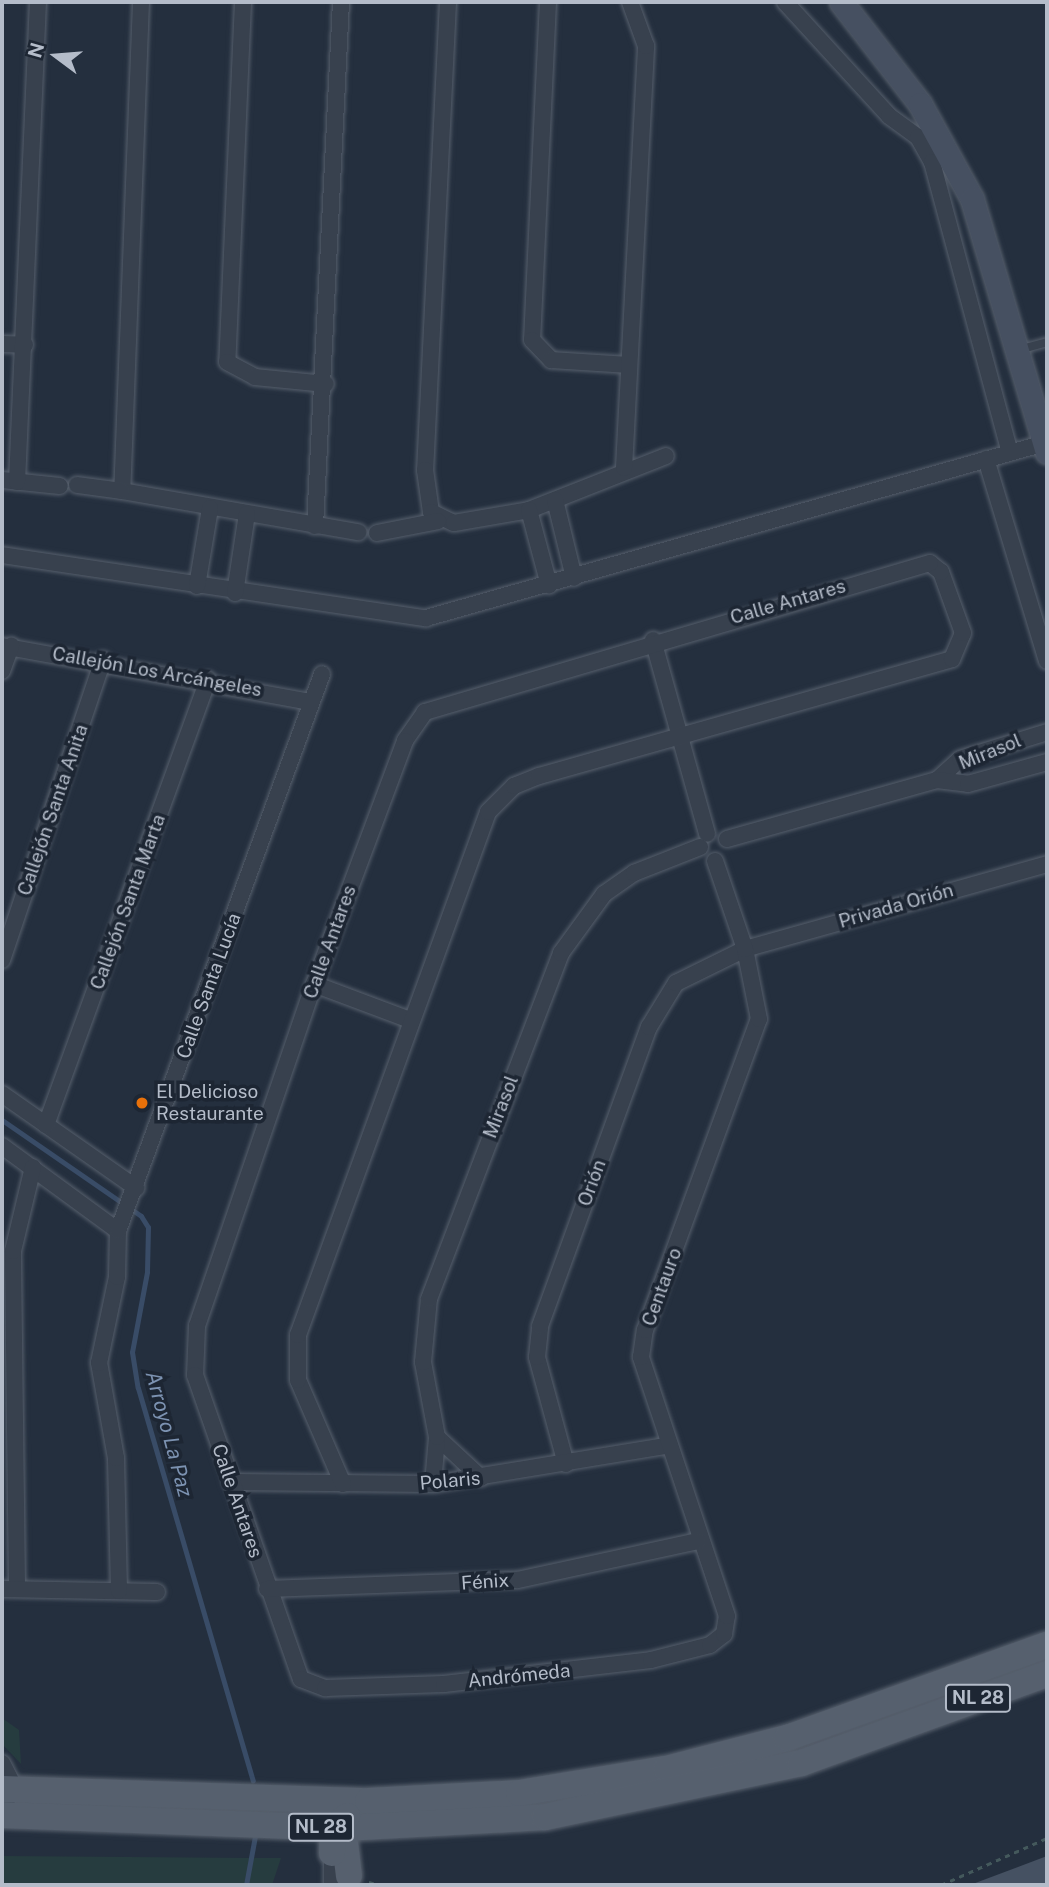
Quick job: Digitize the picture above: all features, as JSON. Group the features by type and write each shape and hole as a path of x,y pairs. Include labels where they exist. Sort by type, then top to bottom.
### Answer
{"main road":[{"path":"841,2 920,104 949,154 985,237 1046,448"},
{"path":"5,1795 445,1799 532,1791 719,1756 1047,1646"},
{"name":"NL 28","path":"2,1815 298,1826 339,1854 392,1828 496,1823 639,1802 801,1763 1042,1677"},
{"path":"264,1799 290,1811 339,1854"},
{"path":"339,1854 351,1814 426,1812 445,1799"},
{"path":"339,1854 392,1828"}],"street":[{"path":"38,2 25,345 9,481 60,486"},
{"path":"122,491 141,2"},
{"path":"243,2 228,362 255,377 326,384"},
{"path":"316,526 326,384 341,2"},
{"path":"438,521 428,504 425,470 448,2"},
{"path":"548,2 532,340 551,360 629,365"},
{"path":"624,468 646,46 630,2"},
{"path":"785,2 889,116 918,137 932,162 1010,453"},
{"path":"2,344 25,345"},
{"path":"2,555 235,593 426,618 986,459 1046,448"},
{"path":"377,533 438,521 529,510 624,468 666,456"},
{"path":"986,459 1047,661"},
{"path":"77,485 358,532"},
{"path":"555,499 574,578"},
{"path":"197,586 210,509"},
{"path":"529,510 549,585"},
{"path":"235,593 247,514"},
{"name":"Calle Antares","path":"301,1679 267,1589 195,1375 193,1351 314,984 405,741 425,712 653,640 930,563 941,572 963,633 952,659 681,737"},
{"path":"653,640 681,737 703,841 715,861 727,854 727,839 703,841"},
{"path":"2,671 6,646"},
{"name":"Callejón Los Arcángeles","path":"6,646 103,660 311,702"},
{"name":"Callejón Santa Anita","path":"2,960 103,660"},
{"name":"Calle Santa Lucía","path":"119,1591 116,1458 99,1363 117,1277 119,1229 322,674"},
{"name":"Callejón Santa Marta","path":"46,1125 208,680"},
{"name":"Mirasol","path":"937,780 960,760 1047,732"},
{"path":"343,1484 298,1380 299,1335 476,838 499,797 539,776 681,737"},
{"name":"Mirasol","path":"727,839 937,780 968,784 1047,762"},
{"name":"Mirasol","path":"433,1485 437,1437 423,1362 429,1299 561,953 604,894 634,873 703,841"},
{"name":"Centauro","path":"715,861 744,949 760,1010 757,1030 642,1344 666,1446 727,1626"},
{"name":"Privada Orión","path":"744,949 1047,863"},
{"name":"Orión","path":"566,1464 537,1357 540,1325 661,1002 697,968 744,949"},
{"path":"314,984 410,1020"},
{"path":"2,1094 135,1190"},
{"path":"2,1146 119,1229"},
{"path":"33,1167 13,1251 9,1588 156,1592"},
{"path":"437,1437 481,1478"},
{"name":"Polaris","path":"231,1482 433,1485 666,1446"},
{"name":"Fénix","path":"267,1589 518,1580 698,1541"},
{"name":"Andrómeda","path":"301,1679 325,1688 406,1686 610,1666 710,1645 727,1626"},
{"path":"2,1763 5,1795"}],"lane":[{"path":"1018,350 1047,342"}],"path":[{"path":"941,1885 1047,1838"}],"green space":[{"path":"2,1718 19,1730 21,1764 2,1744"},
{"path":"2,1856 281,1858 272,1885 2,1885"}],"building":[{"path":"1047,1856 1047,1885 970,1885"}],"waterway":[{"name":"Arroyo La Paz","path":"2,1120 141,1216 148,1227 147,1272 132,1352 138,1388 253,1780"},
{"name":"Arroyo La Paz","path":"246,1885 255,1836"}],"place":[{"name":"El Delicioso Restaurante","path":"142,1103"}]}
